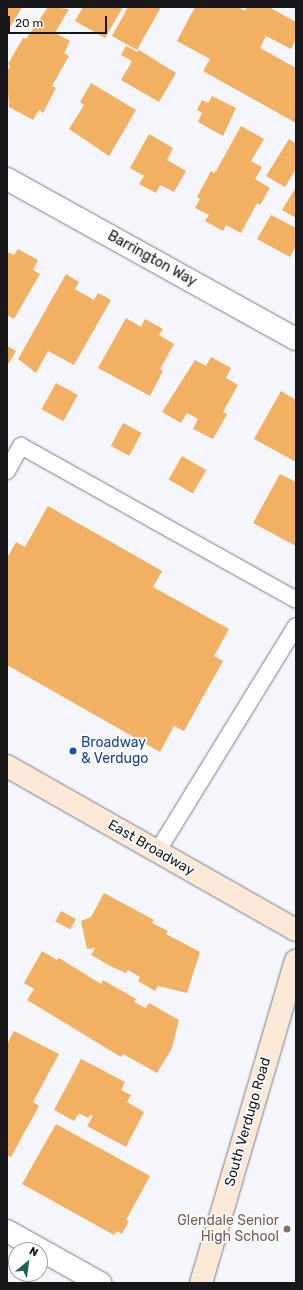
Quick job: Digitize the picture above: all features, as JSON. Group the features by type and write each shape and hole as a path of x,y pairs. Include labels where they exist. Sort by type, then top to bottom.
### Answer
{"main road":[{"name":"East Broadway","path":"7,766 296,930"},
{"name":"South Verdugo Road","path":"201,1283 296,961"}],"street":[{"name":"Barrington Way","path":"7,179 296,339"},
{"path":"7,1230 100,1283"}],"lane":[{"path":"7,471 21,446 296,600"},
{"path":"157,852 296,626"}],"building":[{"path":"7,7 22,7 7,33"},
{"path":"48,7 69,9 55,33 70,41 64,53 69,56 52,86 56,88 43,113 39,110 33,120 9,107 7,72 10,66 8,64 23,38 26,39"},
{"path":"83,7 123,7 105,38 75,21"},
{"path":"128,7 161,7 137,50 112,36"},
{"path":"195,7 238,7 245,11 247,7 269,7 296,22 296,39 291,49 266,36 260,48 296,68 296,123 203,71 210,59 177,41"},
{"path":"126,46 137,52 139,50 176,73 159,102 121,80 132,61 121,55"},
{"path":"91,83 136,110 109,156 69,129 84,105 80,102"},
{"path":"212,96 236,108 223,136 198,122 202,113 197,110 202,100 208,103"},
{"path":"241,126 264,139 251,161 262,167 255,179 270,188 260,205 257,203 241,233 226,225 223,231 205,221 209,215 195,208 200,199 197,197 211,171 214,173 216,171"},
{"path":"149,134 173,148 167,160 186,171 174,192 160,185 156,193 139,184 144,176 130,168"},
{"path":"289,139 296,144 296,169 285,187 266,176"},
{"path":"296,187 296,218 282,210"},
{"path":"271,215 296,228 296,246 290,257 257,239"},
{"path":"18,249 38,260 33,270 40,274 14,319 7,315 7,252 14,255"},
{"path":"66,274 79,282 75,289 94,300 98,293 111,300 74,365 48,351 36,373 18,359"},
{"path":"126,318 141,327 145,319 163,329 159,335 174,344 160,369 163,371 150,396 98,368"},
{"path":"7,346 16,351 7,366"},
{"path":"211,357 231,368 226,378 238,385 223,412 227,414 213,439 193,429 198,419 187,413 181,423 162,412 195,360 206,366"},
{"path":"56,383 78,395 63,421 41,409"},
{"path":"281,391 296,400 296,462 254,439"},
{"path":"123,423 142,433 129,456 111,446"},
{"path":"182,456 206,470 193,493 168,479"},
{"path":"280,474 296,482 296,546 253,523"},
{"path":"48,506 162,571 153,587 229,629 214,656 223,661 184,731 174,726 160,752 7,665 7,558 16,542 25,547"},
{"path":"104,893 154,920 152,923 168,931 166,934 200,952 187,993 158,986 155,991 138,981 140,977 128,970 126,973 91,955 95,948 87,949 81,921 91,917"},
{"path":"61,911 76,919 70,930 55,922"},
{"path":"42,951 57,960 59,958 101,984 103,980 136,999 134,1002 146,1008 149,1003 179,1020 172,1048 157,1073 123,1054 121,1057 27,1000 34,989 24,983"},
{"path":"14,1031 59,1054 33,1102 39,1106 11,1157 7,1155 7,1044"},
{"path":"81,1059 125,1082 121,1090 131,1095 127,1102 144,1112 126,1147 87,1126 93,1116 90,1115 88,1118 79,1113 74,1121 54,1110"},
{"path":"56,1124 150,1176 126,1220 129,1221 122,1234 117,1231 114,1235 22,1184"}],"place":[{"name":"Broadway & Verdugo","path":"73,751"},
{"name":"Glendale Senior High School","path":"287,1229"}]}
